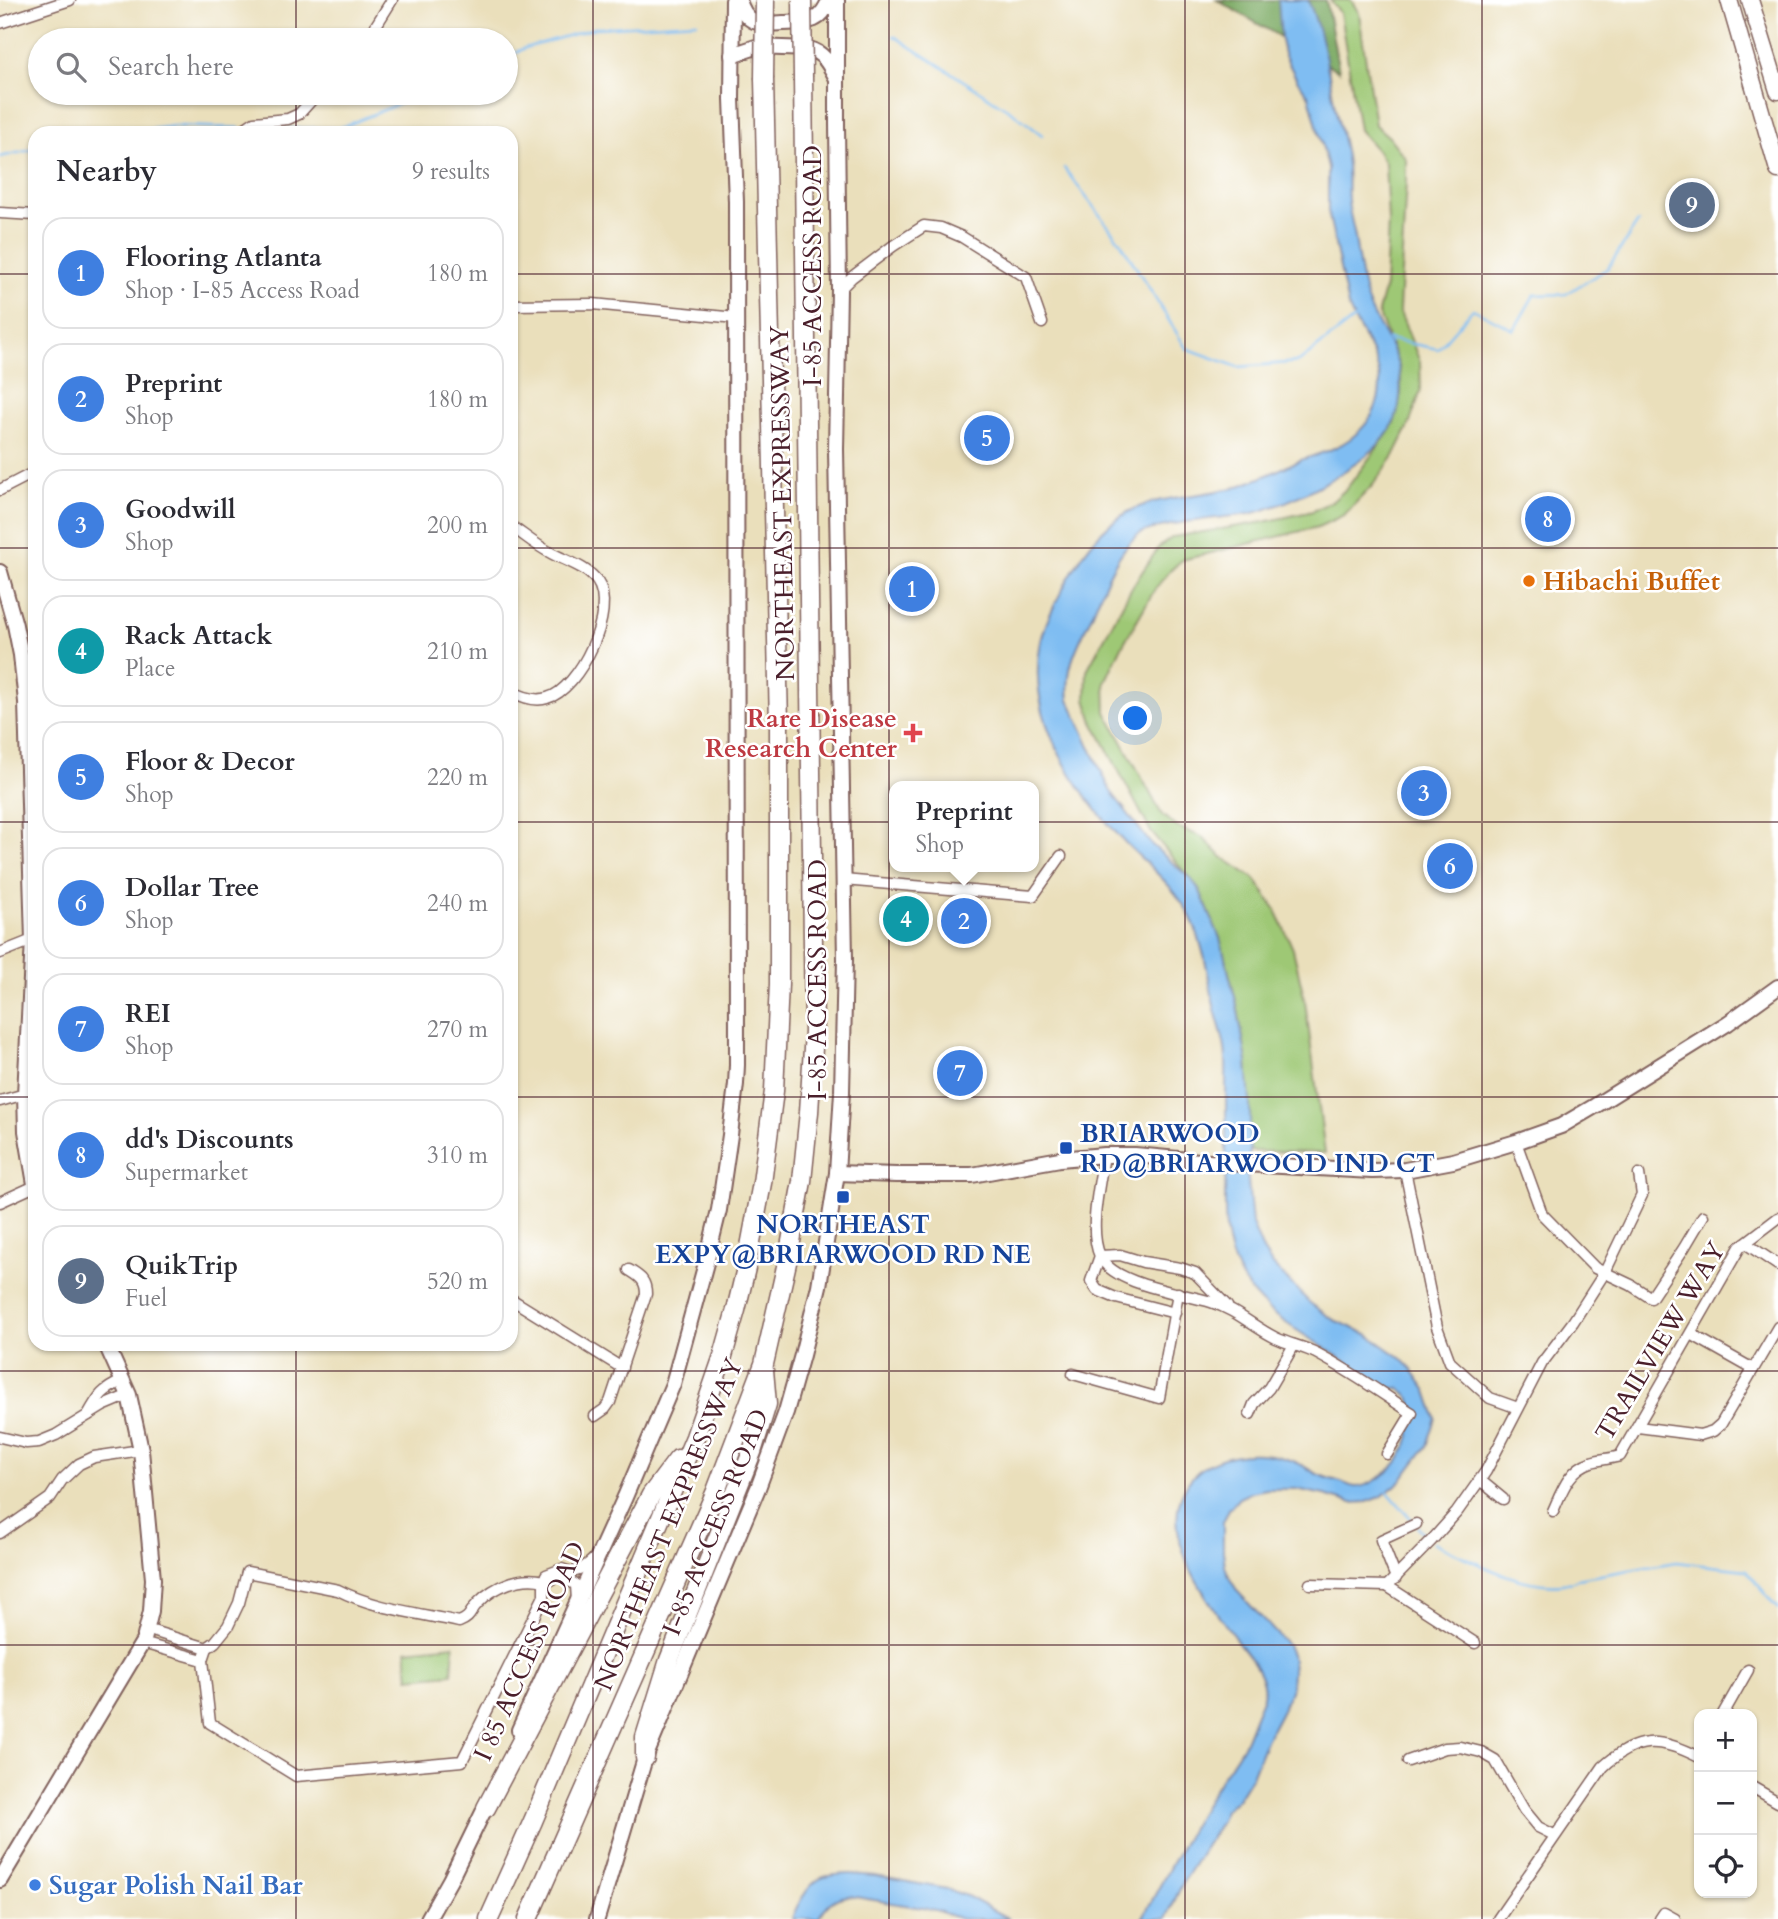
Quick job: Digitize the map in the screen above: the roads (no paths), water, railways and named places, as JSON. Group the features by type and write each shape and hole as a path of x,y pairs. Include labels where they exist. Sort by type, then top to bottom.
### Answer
{"highway":[{"name":"NORTHEAST EXPRESSWAY","path":"489,1919 695,1437 723,1356 746,1268 762,1183 774,1077 779,984 779,724 764,79 765,0"},
{"name":"NORTHEAST EXPRESSWAY","path":"528,1919 716,1491 764,1364 802,1181 814,1032 802,0"},
{"path":"645,1758 645,1737 669,1660 752,1452 767,1404 764,1364"},
{"path":"486,1808 651,1495 695,1437"}],"main road":[{"path":"733,0 736,318"},
{"path":"739,0 743,11 752,21 761,24 809,22 824,13 829,0"},
{"name":"I-85 ACCESS ROAD","path":"597,1919 645,1758 758,1488 786,1412 819,1286 837,1173 845,958 836,449 839,290 837,0"},
{"path":"1729,0 1778,170"},
{"path":"1750,0 1778,92"},
{"path":"732,55 756,47 817,51 824,56 837,78"},
{"path":"732,99 740,65 746,55 756,47"},
{"name":"I 85 ACCESS ROAD","path":"486,1808 673,1384 719,1210 736,1084 736,318"},
{"path":"0,572 22,655 28,711"},
{"path":"837,1173 972,1175 1104,1155 1372,1171 1405,1170 1453,1161 1561,1126 1728,1023 1778,986"},
{"path":"28,1043 25,1094 28,1143"},
{"path":"0,1880 144,1636 151,1611 153,1579 141,1450 129,1395 110,1351"},
{"path":"428,1919 486,1808"}],"street":[{"path":"0,23 70,0"},
{"path":"374,28 391,0"},
{"path":"248,126 254,122 288,119 299,114 307,105"},
{"path":"0,213 28,215"},
{"path":"839,290 882,253 924,226 941,228 962,237 1026,277 1042,323"},
{"path":"518,305 593,304 736,318"},
{"path":"0,491 28,476"},
{"path":"518,531 549,552 584,569 597,581 604,598 603,619 593,647 569,685 549,698 533,700 518,694"},
{"path":"843,880 1032,895 1061,856"},
{"path":"0,953 28,942"},
{"path":"0,1101 25,1094"},
{"path":"1516,1142 1542,1214 1595,1268 1651,1298 1703,1216"},
{"path":"1104,1155 1094,1228 1100,1256 1112,1270 1139,1284 1228,1308"},
{"path":"1405,1170 1437,1328 1450,1362 1490,1398 1518,1408"},
{"path":"1387,1586 1457,1512 1486,1471 1542,1363 1605,1272 1642,1195 1639,1174"},
{"path":"0,1202 28,1188"},
{"name":"TRAILVIEW WAY","path":"1553,1511 1570,1476 1578,1468 1620,1456 1740,1247 1778,1218"},
{"path":"1745,1243 1778,1265"},
{"path":"1100,1256 1120,1255 1195,1273 1228,1308 1276,1338 1313,1352 1352,1373 1412,1413 1387,1454"},
{"path":"1100,1256 1091,1280 1097,1290 1116,1298 1175,1313"},
{"path":"595,1416 610,1402 646,1294 646,1285 642,1278 629,1270"},
{"path":"1073,1374 1159,1398 1178,1293"},
{"path":"518,1303 622,1368"},
{"path":"1638,1426 1700,1435 1713,1431 1721,1424 1778,1327"},
{"path":"1691,1334 1753,1369"},
{"path":"1250,1414 1294,1345"},
{"path":"88,1415 99,1394 124,1380"},
{"path":"0,1437 26,1443 39,1442 103,1406 129,1395"},
{"path":"0,1533 50,1498 62,1480 79,1464 94,1457 141,1450"},
{"path":"1480,1480 1503,1499"},
{"path":"1396,1578 1381,1540 1416,1524"},
{"path":"568,1575 582,1570 598,1555"},
{"path":"544,1581 530,1577 498,1588 478,1604 468,1618 459,1622 383,1606 338,1590 247,1572 239,1603 228,1626 207,1648 203,1660 210,1723 296,1776 463,1760 544,1596 546,1575 562,1569 576,1585 577,1601"},
{"path":"1310,1584 1387,1586 1475,1643"},
{"path":"144,1636 186,1641 207,1648"},
{"path":"144,1636 181,1654 203,1660"},
{"path":"181,1654 186,1641"},
{"path":"1726,1709 1748,1671"},
{"path":"1498,1919 1603,1767 1617,1754 1637,1745 1661,1742 1694,1754"},
{"path":"1408,1761 1445,1748 1460,1747 1481,1752 1495,1760 1524,1810 1538,1827 1554,1835"},
{"path":"1757,1790 1778,1802"},
{"path":"1660,1919 1664,1913 1675,1919"}],"water":[{"path":"1278,0 1308,0 1318,26 1345,149 1348,205 1363,284 1372,313 1399,368 1401,382 1397,414 1388,433 1359,461 1322,484 1283,503 1249,514 1156,528 1135,537 1115,564 1078,646 1069,676 1069,700 1110,790 1151,844 1192,880 1200,891 1220,938 1237,1005 1247,1062 1250,1151 1247,1170 1252,1224 1263,1251 1271,1263 1310,1303 1334,1320 1367,1334 1400,1357 1427,1391 1436,1418 1427,1446 1401,1481 1381,1497 1352,1503 1296,1489 1267,1489 1239,1498 1229,1509 1223,1522 1225,1566 1238,1592 1287,1645 1293,1659 1291,1688 1252,1776 1239,1797 1225,1810 1220,1823 1185,1878 1166,1919 1142,1919 1202,1809 1243,1745 1264,1689 1257,1669 1191,1571 1178,1529 1178,1508 1185,1488 1205,1467 1219,1460 1249,1454 1279,1457 1354,1487 1364,1486 1386,1473 1402,1456 1412,1422 1411,1399 1400,1389 1386,1387 1286,1323 1247,1287 1233,1261 1225,1217 1226,1054 1199,938 1177,895 1103,818 1071,775 1048,726 1038,674 1040,647 1047,621 1073,571 1100,533 1109,525 1140,506 1241,486 1332,449 1359,432 1376,406 1379,373 1373,353 1348,306 1328,211 1328,167 1309,96 1297,80 1284,54"},
{"path":"851,1874 947,1889 969,1897 1009,1919 961,1919 935,1910 849,1896 830,1903 818,1919 792,1919 802,1898 817,1881 828,1876"}],"waterway":[{"path":"518,51 595,28 697,22"},
{"path":"894,36 1015,114 1042,135"},
{"path":"345,126 396,105"},
{"path":"0,157 28,151"},
{"path":"1064,168 1121,243 1186,348 1238,367 1299,362 1354,319"},
{"path":"1390,343 1388,339 1438,349 1473,309 1514,330 1534,295 1566,294 1608,268 1638,222"},
{"path":"1386,1490 1414,1522"},
{"path":"1418,1527 1427,1538"},
{"path":"1433,1542 1495,1571 1529,1582 1546,1584 1564,1584 1577,1579 1676,1562 1746,1570 1778,1609"}],"place":[{"name":"QuikTrip","path":"1692,205"},
{"name":"Floor & Decor","path":"987,438"},
{"name":"dd's Discounts","path":"1548,519"},
{"name":"Hibachi Buffet","path":"1529,581"},
{"name":"Flooring Atlanta","path":"912,589"},
{"name":"Rare Disease Research Center","path":"913,733"},
{"name":"Goodwill","path":"1424,793"},
{"name":"Dollar Tree","path":"1450,866"},
{"name":"Rack Attack","path":"906,919"},
{"name":"Preprint","path":"964,921"},
{"name":"REI","path":"960,1073"},
{"name":"BRIARWOOD RD@BRIARWOOD IND CT","path":"1066,1148"},
{"name":"NORTHEAST EXPY@BRIARWOOD RD NE","path":"843,1197"},
{"name":"Sugar Polish Nail Bar","path":"35,1885"}]}
